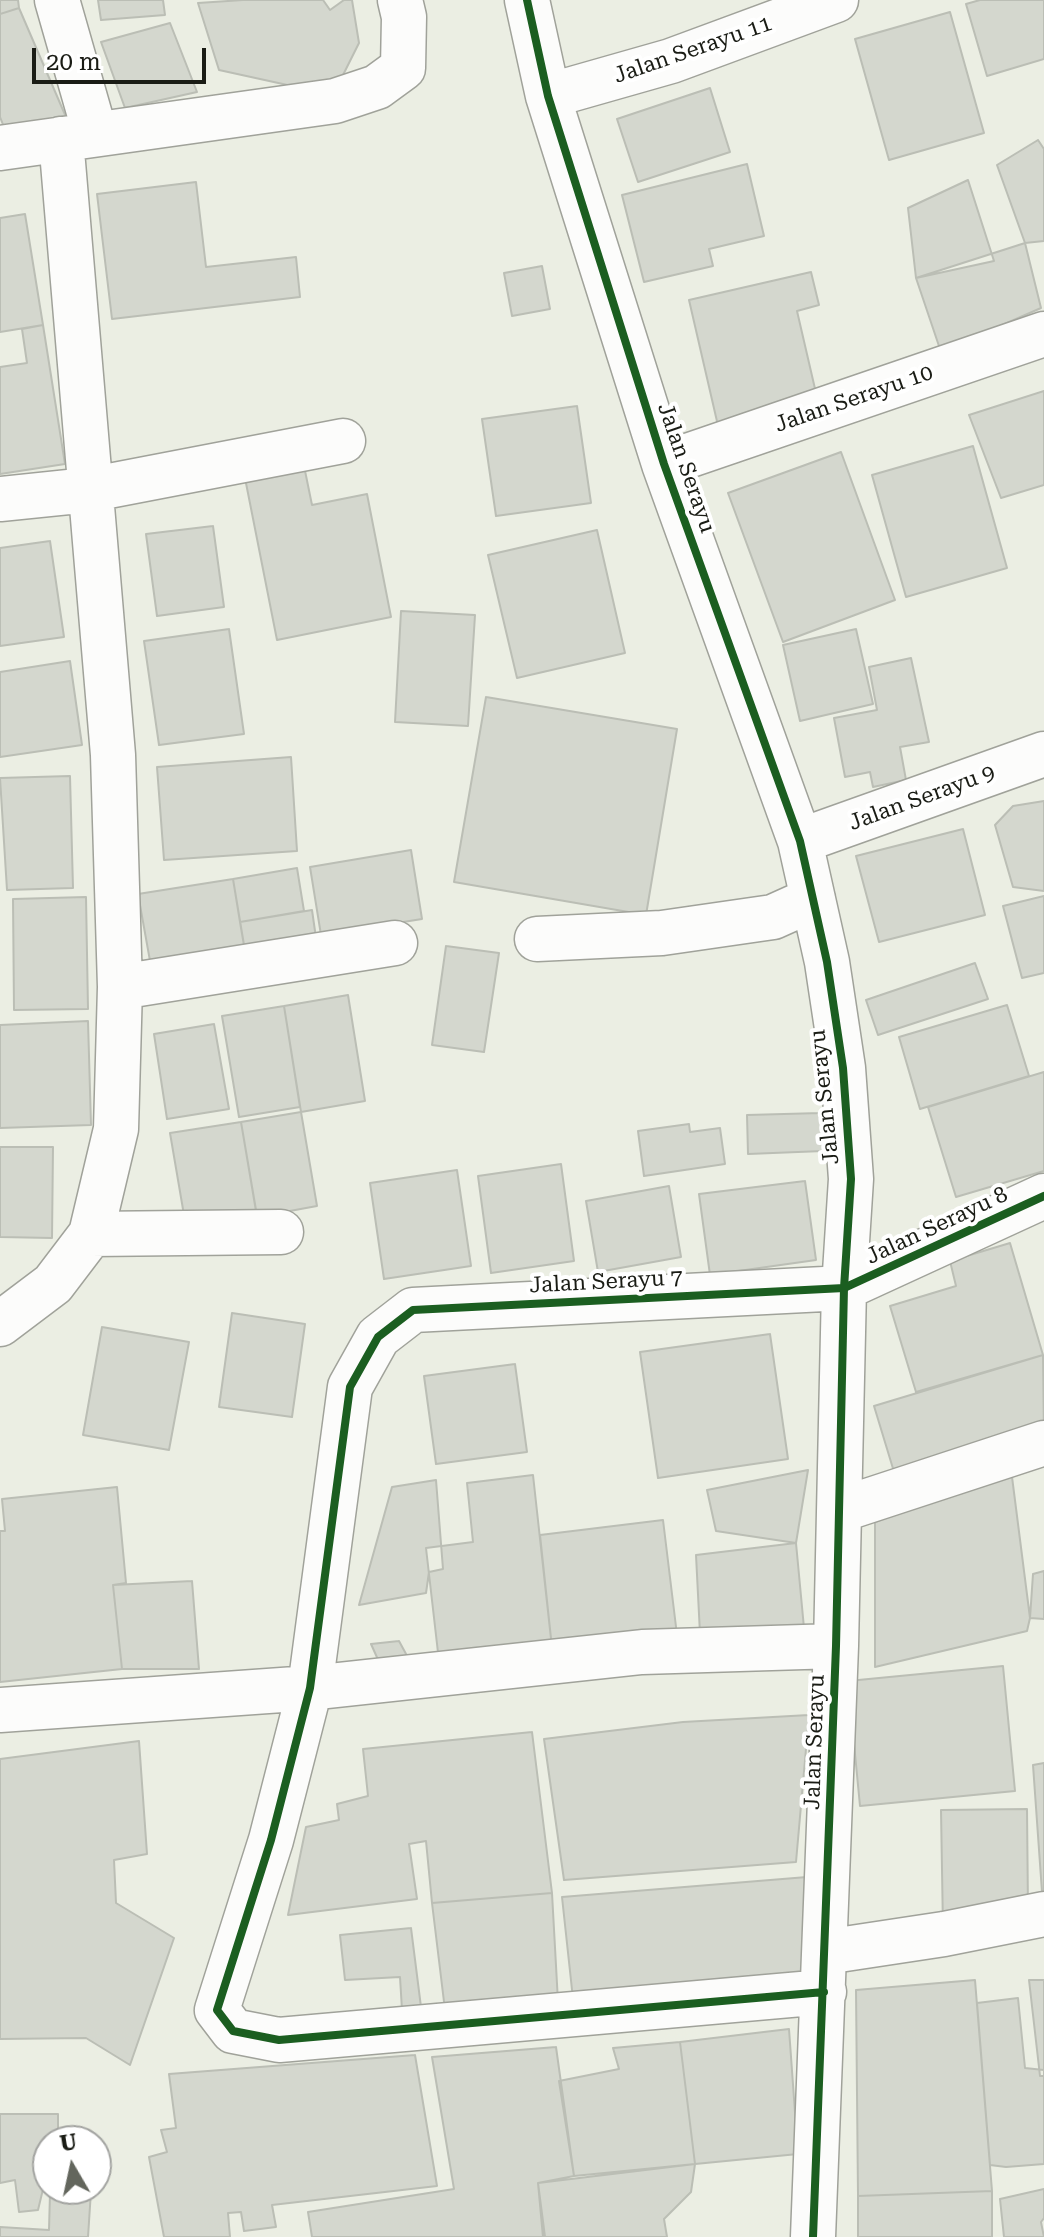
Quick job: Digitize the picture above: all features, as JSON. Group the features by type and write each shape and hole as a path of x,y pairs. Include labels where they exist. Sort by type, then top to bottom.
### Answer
{"street":[{"path":"0,1324 53,1284 91,1234 116,1129 120,987 113,755 88,490 78,136 57,0"},
{"path":"0,148 335,101 377,87 403,68 404,17 400,0"},
{"name":"Jalan Serayu","path":"527,0 548,96 664,464 800,841 843,1068 851,1179 844,1288 836,1646 813,2237"},
{"name":"Jalan Serayu 11","path":"548,96 671,61 836,0"},
{"name":"Jalan Serayu 10","path":"664,464 1044,334"},
{"path":"0,499 88,490 343,441"},
{"name":"Jalan Serayu 9","path":"800,841 1044,754"},
{"path":"537,939 662,933 773,917 813,899"},
{"path":"120,987 395,943"},
{"name":"Jalan Serayu 8","path":"844,1288 1044,1196"},
{"path":"91,1234 281,1232"},
{"name":"Jalan Serayu 7","path":"310,1688 350,1387 378,1337 413,1310 844,1288"},
{"path":"840,1510 1044,1443"},
{"path":"0,1710 310,1688 642,1652 836,1646"},
{"path":"310,1688 271,1840 217,2010 233,2031 279,2040 824,1972 944,1934 1044,1914"}],"building":[{"path":"0,0 18,0 19,8 0,14"},
{"path":"98,0 163,0 165,15 101,20"},
{"path":"323,0 330,10 344,0 352,0 359,43 333,95 219,70 198,3"},
{"path":"980,0 1044,0 1044,59 987,76 966,4"},
{"path":"19,8 66,117 4,127 0,117 0,14"},
{"path":"950,12 984,133 889,160 855,39"},
{"path":"170,23 197,92 125,108 101,42"},
{"path":"710,88 730,152 638,182 617,119"},
{"path":"1038,140 1044,149 1044,241 1025,243 997,165"},
{"path":"747,164 764,236 709,249 713,266 644,282 622,195"},
{"path":"968,180 994,261 916,278 908,208"},
{"path":"196,182 206,267 296,257 300,297 112,319 97,194"},
{"path":"25,214 43,325 0,332 0,218"},
{"path":"1025,243 1041,308 941,352 916,278"},
{"path":"542,266 550,309 512,316 504,273"},
{"path":"811,272 819,305 797,311 819,406 719,430 689,300"},
{"path":"43,325 65,464 0,474 0,367 27,363 22,329"},
{"path":"1044,391 1044,485 1001,498 969,415"},
{"path":"577,406 591,503 496,516 482,419"},
{"path":"973,446 1007,568 906,597 872,475"},
{"path":"841,452 895,600 783,642 728,493"},
{"path":"303,461 312,505 367,494 391,617 277,640 244,473"},
{"path":"213,526 224,607 157,616 146,534"},
{"path":"597,530 625,653 517,678 488,555"},
{"path":"50,541 64,637 0,646 0,548"},
{"path":"401,611 475,615 468,726 395,722"},
{"path":"229,629 244,734 159,745 144,641"},
{"path":"856,629 873,704 800,721 783,645"},
{"path":"911,658 929,742 900,747 906,780 873,787 870,772 845,777 834,718 877,710 869,667"},
{"path":"70,661 82,745 0,757 0,672"},
{"path":"486,697 677,729 646,915 454,882"},
{"path":"291,757 297,851 164,860 157,767"},
{"path":"70,776 73,888 7,890 0,778"},
{"path":"1044,801 1044,891 1013,887 995,825 1013,806"},
{"path":"963,829 985,915 879,942 856,856"},
{"path":"411,850 422,919 321,935 310,867"},
{"path":"297,868 304,911 240,922 233,879"},
{"path":"233,879 246,957 152,972 138,894"},
{"path":"1044,896 1044,973 1022,978 1003,906"},
{"path":"86,897 88,1009 14,1010 13,899"},
{"path":"312,910 317,945 246,957 240,922"},
{"path":"446,946 499,953 484,1052 432,1045"},
{"path":"975,963 988,999 878,1035 866,1000"},
{"path":"348,995 365,1101 301,1112 284,1006"},
{"path":"1007,1005 1029,1076 920,1109 899,1037"},
{"path":"284,1006 300,1107 239,1117 222,1016"},
{"path":"88,1021 91,1125 0,1128 0,1025"},
{"path":"214,1024 229,1109 167,1119 154,1034"},
{"path":"1044,1072 1044,1171 956,1197 928,1107"},
{"path":"301,1112 317,1206 257,1217 241,1122"},
{"path":"821,1113 823,1151 748,1154 747,1115"},
{"path":"241,1122 256,1210 185,1221 170,1133"},
{"path":"689,1124 690,1132 720,1128 725,1164 644,1176 638,1131"},
{"path":"0,1147 53,1147 52,1238 0,1237"},
{"path":"561,1164 574,1261 491,1273 478,1176"},
{"path":"457,1170 471,1266 384,1279 370,1183"},
{"path":"805,1181 816,1260 710,1275 699,1194"},
{"path":"669,1186 681,1257 598,1272 586,1201"},
{"path":"1010,1243 1043,1355 916,1392 890,1306 956,1286 950,1261"},
{"path":"232,1313 305,1324 292,1417 219,1407"},
{"path":"102,1327 189,1342 169,1450 83,1435"},
{"path":"770,1334 788,1459 658,1478 640,1352"},
{"path":"1043,1355 1044,1440 898,1485 874,1406"},
{"path":"515,1364 527,1452 436,1464 424,1376"},
{"path":"1011,1469 1030,1618 1027,1631 875,1667 875,1522"},
{"path":"808,1470 796,1543 716,1531 707,1490"},
{"path":"533,1475 553,1657 440,1670 426,1548 473,1542 467,1483"},
{"path":"436,1480 443,1569 429,1572 426,1593 359,1605 392,1487"},
{"path":"117,1487 126,1583 113,1585 122,1669 0,1682 0,1531 5,1531 2,1499"},
{"path":"663,1520 677,1635 553,1657 540,1535"},
{"path":"796,1543 804,1628 700,1634 696,1555"},
{"path":"1044,1571 1044,1619 1030,1618 1033,1574"},
{"path":"192,1581 199,1669 122,1669 113,1585"},
{"path":"399,1641 412,1665 384,1673 371,1644"},
{"path":"1003,1666 1015,1791 860,1806 848,1681"},
{"path":"809,1715 796,1862 564,1880 544,1739 683,1722"},
{"path":"532,1732 552,1893 432,1903 426,1841 409,1844 417,1899 288,1915 306,1827 339,1820 337,1804 368,1796 363,1749"},
{"path":"139,1741 147,1854 114,1860 116,1903 174,1938 130,2065 86,2038 0,2039 0,1759"},
{"path":"1044,1763 1044,1891 1042,1892 1033,1765"},
{"path":"1027,1809 1028,1911 943,1929 941,1810"},
{"path":"807,1877 809,1976 573,1999 562,1897"},
{"path":"552,1893 558,2002 445,2010 432,1903"},
{"path":"411,1928 421,2007 402,2010 400,1977 345,1980 340,1935"},
{"path":"975,1980 992,2191 858,2196 856,1990"},
{"path":"1029,1980 1044,1980 1044,2076 1040,2076"},
{"path":"1018,1998 1025,2068 1044,2070 1044,2164 1006,2167 990,2165 977,2003"},
{"path":"789,2029 798,2154 695,2164 680,2042"},
{"path":"680,2042 695,2164 574,2176 559,2081 619,2069 613,2048"},
{"path":"556,2047 574,2176 538,2183 543,2237 312,2237 308,2212 454,2189 432,2057"},
{"path":"415,2055 437,2186 272,2205 276,2227 244,2231 241,2212 228,2213 230,2237 164,2237 149,2157 167,2152 161,2130 176,2128 169,2074"},
{"path":"0,2114 58,2114 58,2125 32,2125 32,2205 39,2205 38,2210 19,2212 15,2180 0,2183"},
{"path":"695,2164 691,2192 664,2219 667,2237 545,2237 538,2183"},
{"path":"1044,2189 1044,2218 1041,2222 1044,2237 1004,2237 1000,2199"},
{"path":"992,2191 992,2237 858,2237 858,2196"},
{"path":"50,2205 90,2205 88,2237 0,2237 0,2227 49,2230"}],"cycle path":[{"path":"527,0 548,96 664,464 800,841 827,962 843,1068 851,1179 844,1288 836,1646 813,2237"},
{"path":"824,1992 279,2040 233,2031 217,2010 271,1840 310,1688 350,1387 378,1337 413,1310 844,1288 1044,1196"}]}
